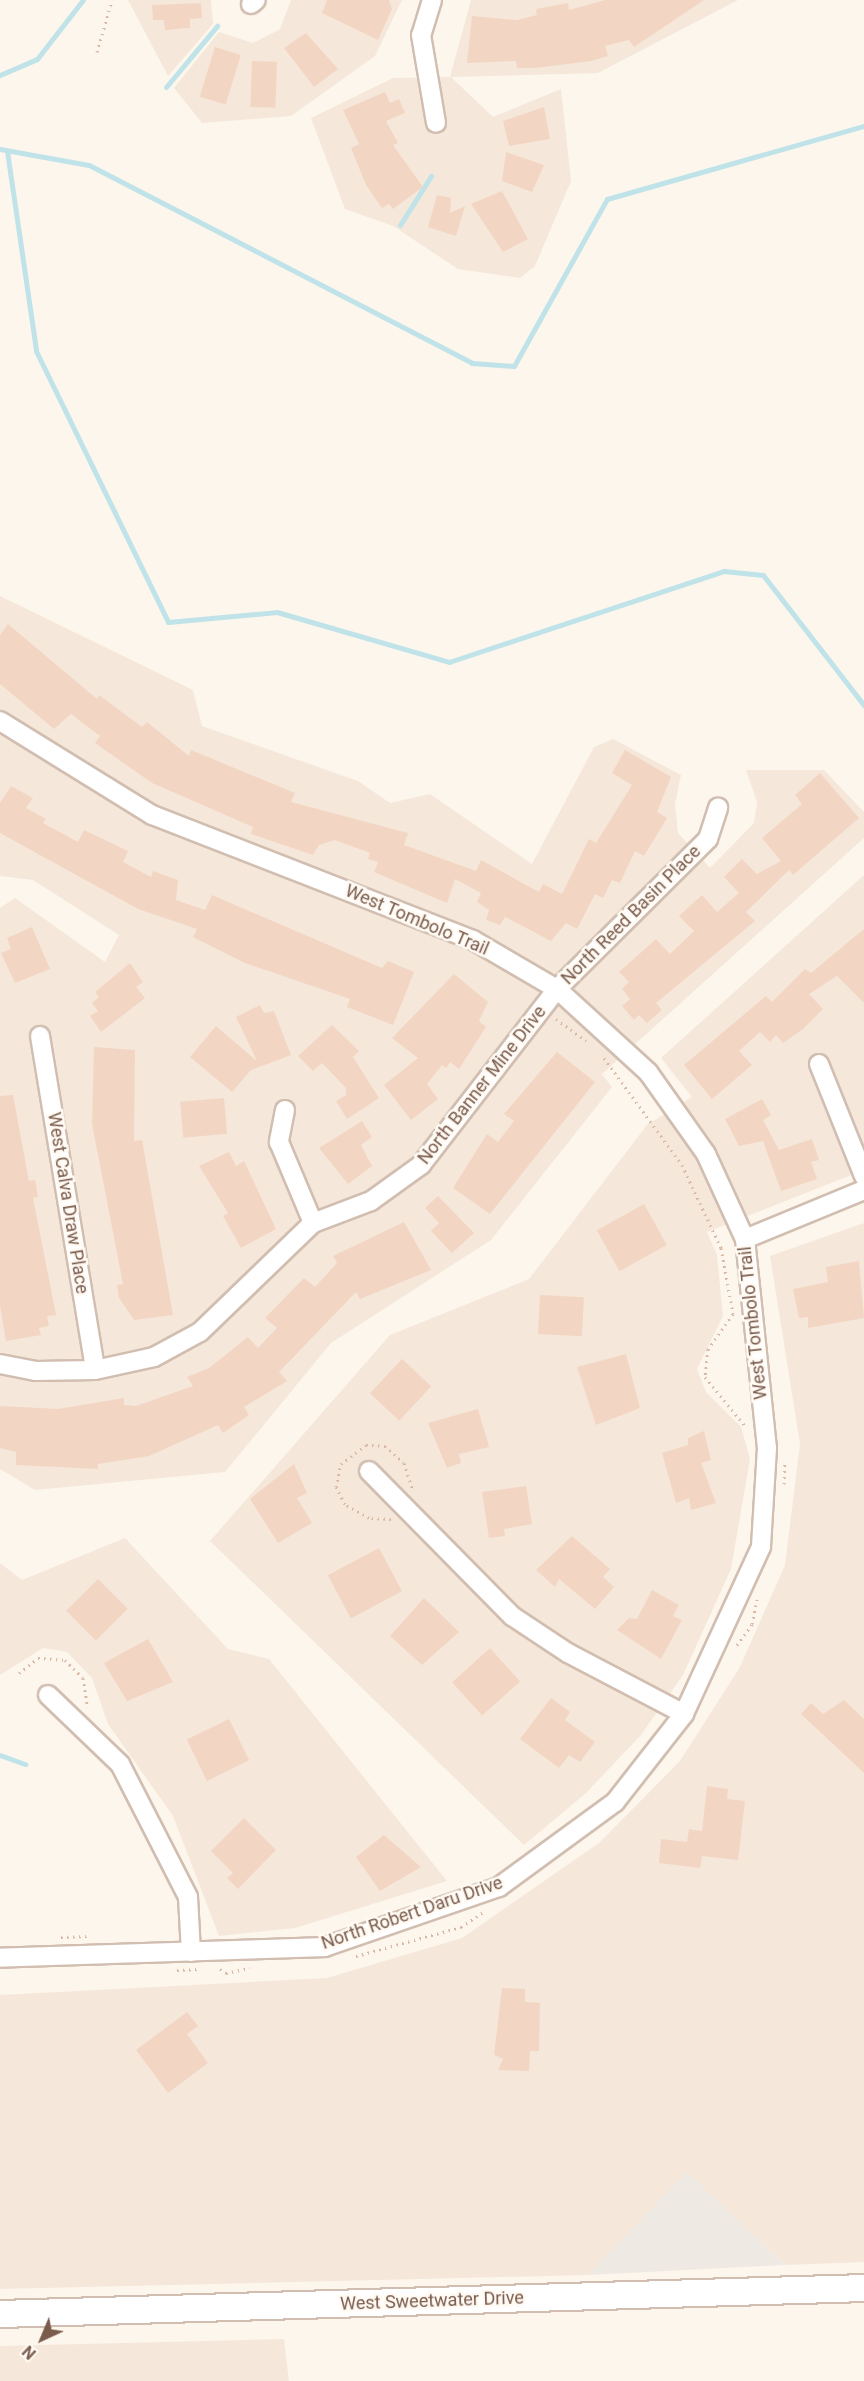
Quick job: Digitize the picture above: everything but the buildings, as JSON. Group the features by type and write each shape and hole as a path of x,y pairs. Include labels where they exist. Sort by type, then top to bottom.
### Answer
{"street":[{"path":"432,0 421,35 436,123"},
{"name":"West Tombolo Trail","path":"0,721 152,815 473,940 557,990 648,1072 706,1154 745,1239 767,1448 761,1547 684,1714"},
{"name":"North Reed Basin Place","path":"557,990 708,839 718,808"},
{"name":"North Banner Mine Drive","path":"0,1364 36,1371 95,1370 154,1357 200,1332 313,1223 371,1201 421,1165 557,990"},
{"name":"West Calva Draw Place","path":"40,1036 95,1370"},
{"path":"819,1064 864,1176"},
{"path":"285,1110 279,1142 313,1223"},
{"path":"745,1239 864,1190"},
{"path":"369,1471 512,1616 684,1714"},
{"path":"48,1695 120,1764 188,1897 191,1952"},
{"name":"North Robert Daru Drive","path":"0,1958 325,1947 499,1887 615,1802 684,1714"},
{"name":"West Sweetwater Drive","path":"0,2314 864,2288"}],"path":[{"path":"97,52 112,0"},
{"path":"555,1018 592,1046"},
{"path":"599,1053 672,1150 708,1215 728,1268 733,1314 708,1349 705,1377 744,1422 753,1444 784,1451 783,1492"},
{"path":"735,1650 752,1624 757,1596"},
{"path":"344,1957 374,1954 461,1927 490,1909"},
{"path":"214,1968 226,1973 260,1966"},
{"path":"177,1971 207,1969"}],"shaded area":[{"path":"128,0 211,0 213,24 168,76"},
{"path":"291,0 402,0 375,56 291,116 202,123 174,88 219,32 253,43 280,29"},
{"path":"471,0 738,0 598,73 451,77 493,117 561,89 571,181 535,266 520,278 458,269 393,226 345,209 311,118 393,78 450,77"},
{"path":"0,596 193,690 202,726 358,781 390,803 430,794 532,864 594,747 613,739 681,775 675,804 678,833 710,868 754,823 757,802 746,770 824,770 864,812 864,838 602,1074 612,1087 491,1240 331,1343 225,1472 35,1490 0,1469 0,908 15,898 105,962 119,935 33,880 0,876"},
{"path":"864,875 864,1170 707,1232 717,1255 723,1316 697,1369 706,1392 741,1427 750,1459 731,1569 683,1675 641,1735 586,1793 524,1845 210,1541 390,1335 529,1279 647,1125 692,1097 661,1058"},
{"path":"864,1223 864,2262 785,2265 687,2172 588,2275 0,2289 0,1995 327,1978 462,1938 599,1843 680,1761 740,1667 785,1565 800,1444 770,1256"},
{"path":"125,1538 228,1649 269,1659 447,1881 295,1928 219,1936 173,1816 108,1724 92,1678 67,1652 43,1648 0,1675 0,1563 22,1580"},
{"path":"687,2172 785,2265 588,2275"},
{"path":"284,2339 289,2381 0,2381 0,2346"}],"waterway":[{"path":"0,75 37,59 83,0"},
{"path":"166,87 217,26"},
{"path":"0,149 89,165 472,363 514,366 607,199 864,126"},
{"path":"7,151 36,351 168,622 277,612 449,662 724,571 763,575 864,705"},
{"path":"400,225 431,176"},
{"path":"0,1755 25,1764"}]}
